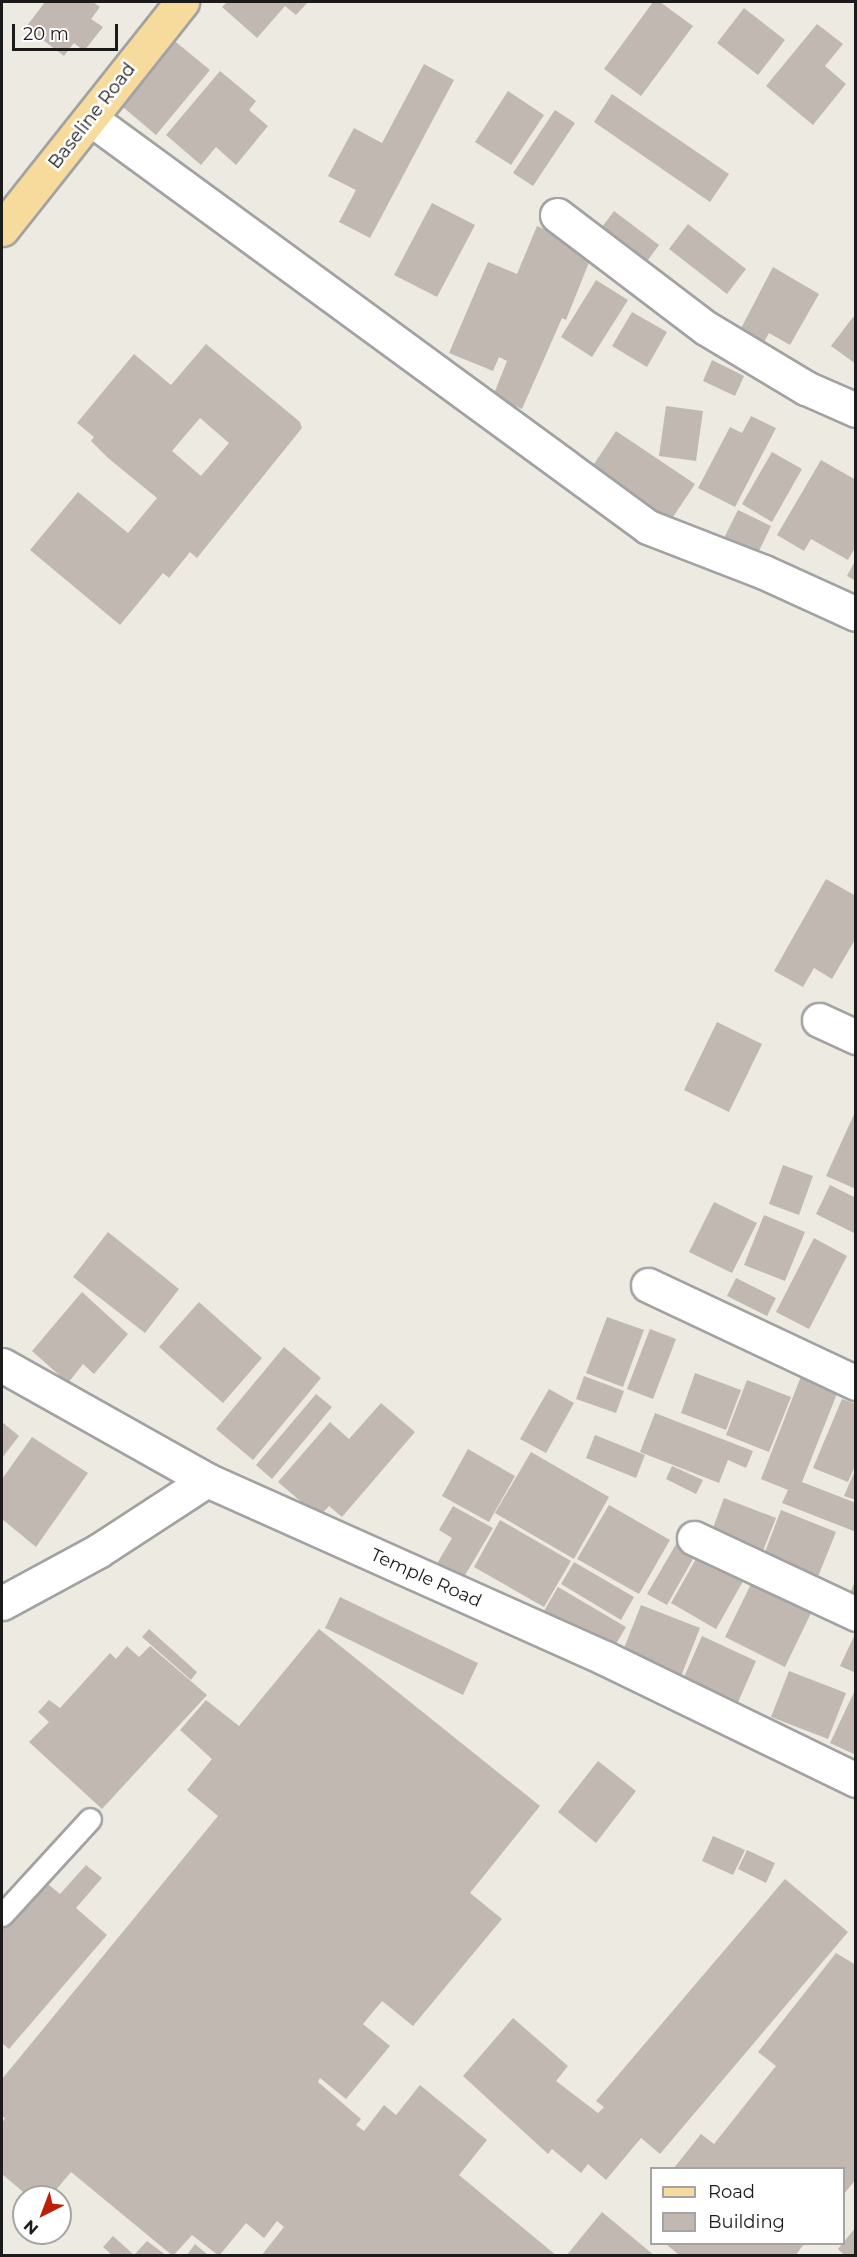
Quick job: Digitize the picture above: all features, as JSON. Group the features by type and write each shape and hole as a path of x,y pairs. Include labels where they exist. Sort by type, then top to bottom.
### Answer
{"main road":[{"name":"Baseline Road","path":"3,223 91,119 182,2"}],"street":[{"path":"91,119 648,527 764,572 855,614"},
{"path":"557,215 706,328 806,388 855,411"},
{"path":"819,1020 855,1037"},
{"path":"648,1285 855,1383"},
{"name":"Temple Road","path":"2,1365 207,1480 605,1658 855,1780"},
{"path":"2,1603 98,1551 207,1480"},
{"path":"694,1538 855,1614"}],"lane":[{"path":"2,1915 90,1819"}],"building":[{"path":"45,2 93,2 100,7 91,19 103,27 84,51 74,43 64,56 26,27"},
{"path":"227,2 308,2 296,15 285,6 257,38 222,7"},
{"path":"653,2 660,2 693,26 641,96 604,69"},
{"path":"744,8 785,40 758,75 717,43"},
{"path":"817,24 843,44 825,66 846,84 813,125 766,86"},
{"path":"171,38 210,70 156,135 117,102"},
{"path":"424,64 454,80 370,238 339,222 356,190 328,176 354,128 382,143"},
{"path":"220,71 256,101 249,110 268,126 236,165 216,147 201,165 166,135"},
{"path":"508,91 544,115 511,165 475,142"},
{"path":"612,94 729,174 710,202 594,122"},
{"path":"555,110 575,123 533,186 513,173"},
{"path":"432,203 475,225 437,297 394,275"},
{"path":"614,211 659,245 642,268 596,235"},
{"path":"688,224 746,269 727,294 669,249"},
{"path":"537,226 594,250 566,320 562,318 522,409 493,396 507,361 499,357 493,371 449,353 488,262 517,274"},
{"path":"773,267 819,294 790,345 769,333 760,349 737,336"},
{"path":"596,280 628,300 592,357 561,337"},
{"path":"632,312 667,332 647,367 612,346"},
{"path":"853,317 856,319 856,364 831,346"},
{"path":"206,344 300,422 302,428 197,558 190,552 169,578 163,573 120,625 30,550 78,492 128,533 157,498 108,458 91,441 94,437 77,423 134,354 171,385","holes":["200,418 229,443 201,476 172,451"]},
{"path":"712,360 744,376 735,396 703,381"},
{"path":"666,406 703,411 696,461 659,456"},
{"path":"751,416 776,428 735,507 698,488 730,427 742,433"},
{"path":"616,431 695,484 671,520 592,467"},
{"path":"772,452 802,469 772,522 742,504"},
{"path":"821,460 856,480 856,546 848,560 811,539 804,551 777,535"},
{"path":"738,510 771,526 757,555 724,538"},
{"path":"856,559 856,581 847,576"},
{"path":"826,879 856,896 856,938 832,979 814,968 803,987 774,971"},
{"path":"717,1022 762,1044 729,1112 684,1090"},
{"path":"856,1110 856,1189 826,1176"},
{"path":"783,1165 813,1176 799,1215 769,1204"},
{"path":"830,1185 856,1198 856,1234 816,1214"},
{"path":"714,1202 757,1223 732,1273 689,1252"},
{"path":"764,1215 805,1232 785,1281 744,1265"},
{"path":"108,1232 179,1289 145,1333 73,1277"},
{"path":"814,1238 847,1256 809,1329 776,1312"},
{"path":"736,1278 776,1298 767,1316 727,1296"},
{"path":"82,1292 128,1334 94,1374 83,1364 68,1383 32,1351"},
{"path":"199,1302 262,1358 223,1403 159,1347"},
{"path":"607,1317 644,1330 623,1387 586,1373"},
{"path":"650,1329 676,1339 653,1399 627,1389"},
{"path":"284,1347 321,1378 253,1460 216,1429"},
{"path":"805,1366 842,1381 802,1482 856,1503 856,1532 782,1503 788,1490 761,1479"},
{"path":"695,1373 741,1390 726,1430 681,1413"},
{"path":"584,1376 624,1391 616,1413 576,1399"},
{"path":"747,1380 791,1397 769,1452 726,1435"},
{"path":"549,1389 574,1403 546,1453 520,1439"},
{"path":"316,1394 332,1407 272,1479 256,1465"},
{"path":"842,1399 856,1404 856,1464 848,1482 813,1468"},
{"path":"381,1403 415,1432 342,1517 329,1506 319,1517 278,1482 330,1422 349,1439"},
{"path":"655,1413 753,1451 746,1468 728,1460 719,1483 640,1452"},
{"path":"2,1422 19,1436 2,1458"},
{"path":"595,1435 645,1455 636,1478 586,1458"},
{"path":"32,1437 88,1473 36,1547 2,1519 2,1479"},
{"path":"468,1449 515,1476 489,1522 442,1496"},
{"path":"531,1452 609,1497 574,1559 495,1513"},
{"path":"672,1466 703,1480 696,1494 666,1479"},
{"path":"856,1468 856,1500 844,1496"},
{"path":"724,1498 776,1518 761,1556 710,1536"},
{"path":"609,1505 670,1540 639,1594 577,1559"},
{"path":"453,1506 493,1528 461,1582 435,1567 452,1538 439,1530"},
{"path":"781,1510 836,1532 817,1579 763,1557"},
{"path":"500,1520 571,1561 544,1607 474,1567"},
{"path":"679,1539 698,1550 667,1605 647,1594"},
{"path":"701,1550 746,1576 716,1629 671,1603"},
{"path":"574,1562 634,1597 621,1620 561,1584"},
{"path":"856,1580 856,1603 848,1600"},
{"path":"752,1582 812,1611 785,1667 725,1637"},
{"path":"558,1587 626,1627 609,1656 541,1616"},
{"path":"340,1597 478,1663 463,1695 325,1628"},
{"path":"641,1605 700,1628 680,1679 621,1656"},
{"path":"149,1629 197,1672 191,1680 142,1637"},
{"path":"319,1629 540,1806 470,1893 502,1919 413,2026 382,2001 363,2024 390,2046 346,2099 320,2078 318,2082 361,2119 356,2125 364,2131 384,2105 396,2115 420,2085 487,2140 459,2175 557,2256 261,2256 284,2227 277,2221 264,2238 246,2223 219,2256 192,2235 173,2256 71,2172 60,2185 15,2185 2,2174 2,2123 5,2118 2,2116 2,2079 218,1816 187,1790 212,1759 180,1730 206,1700 239,1726"},
{"path":"856,1632 856,1673 840,1666"},
{"path":"702,1636 756,1661 735,1709 681,1684"},
{"path":"127,1646 139,1657 150,1646 207,1695 102,1809 29,1742 49,1722 38,1712 49,1700 60,1708 110,1653 116,1659"},
{"path":"789,1671 846,1693 828,1739 771,1717"},
{"path":"856,1688 856,1755 830,1743"},
{"path":"598,1761 636,1791 596,1843 558,1812"},
{"path":"713,1836 745,1850 733,1875 702,1861"},
{"path":"747,1850 775,1863 766,1883 738,1869"},
{"path":"86,1865 102,1878 76,1908 107,1935 9,2049 2,2043 2,1928 43,1880 60,1894"},
{"path":"785,1879 848,1932 660,2154 641,2138 606,2180 588,2164 581,2173 552,2149 548,2154 463,2076 513,2018 568,2066 556,2081 598,2113 604,2107 596,2101"},
{"path":"836,1953 856,1965 856,2179 845,2193 845,2167 675,2167 701,2134 714,2144 776,2066 758,2052"},
{"path":"602,2212 655,2256 566,2256"},
{"path":"856,2227 856,2256 845,2256 838,2249 841,2245 845,2245 845,2240"},
{"path":"113,2236 134,2255 147,2241 167,2256 113,2256 103,2247"},
{"path":"195,2244 209,2256 186,2256"},
{"path":"667,2245 803,2245 795,2256 680,2256"}]}
